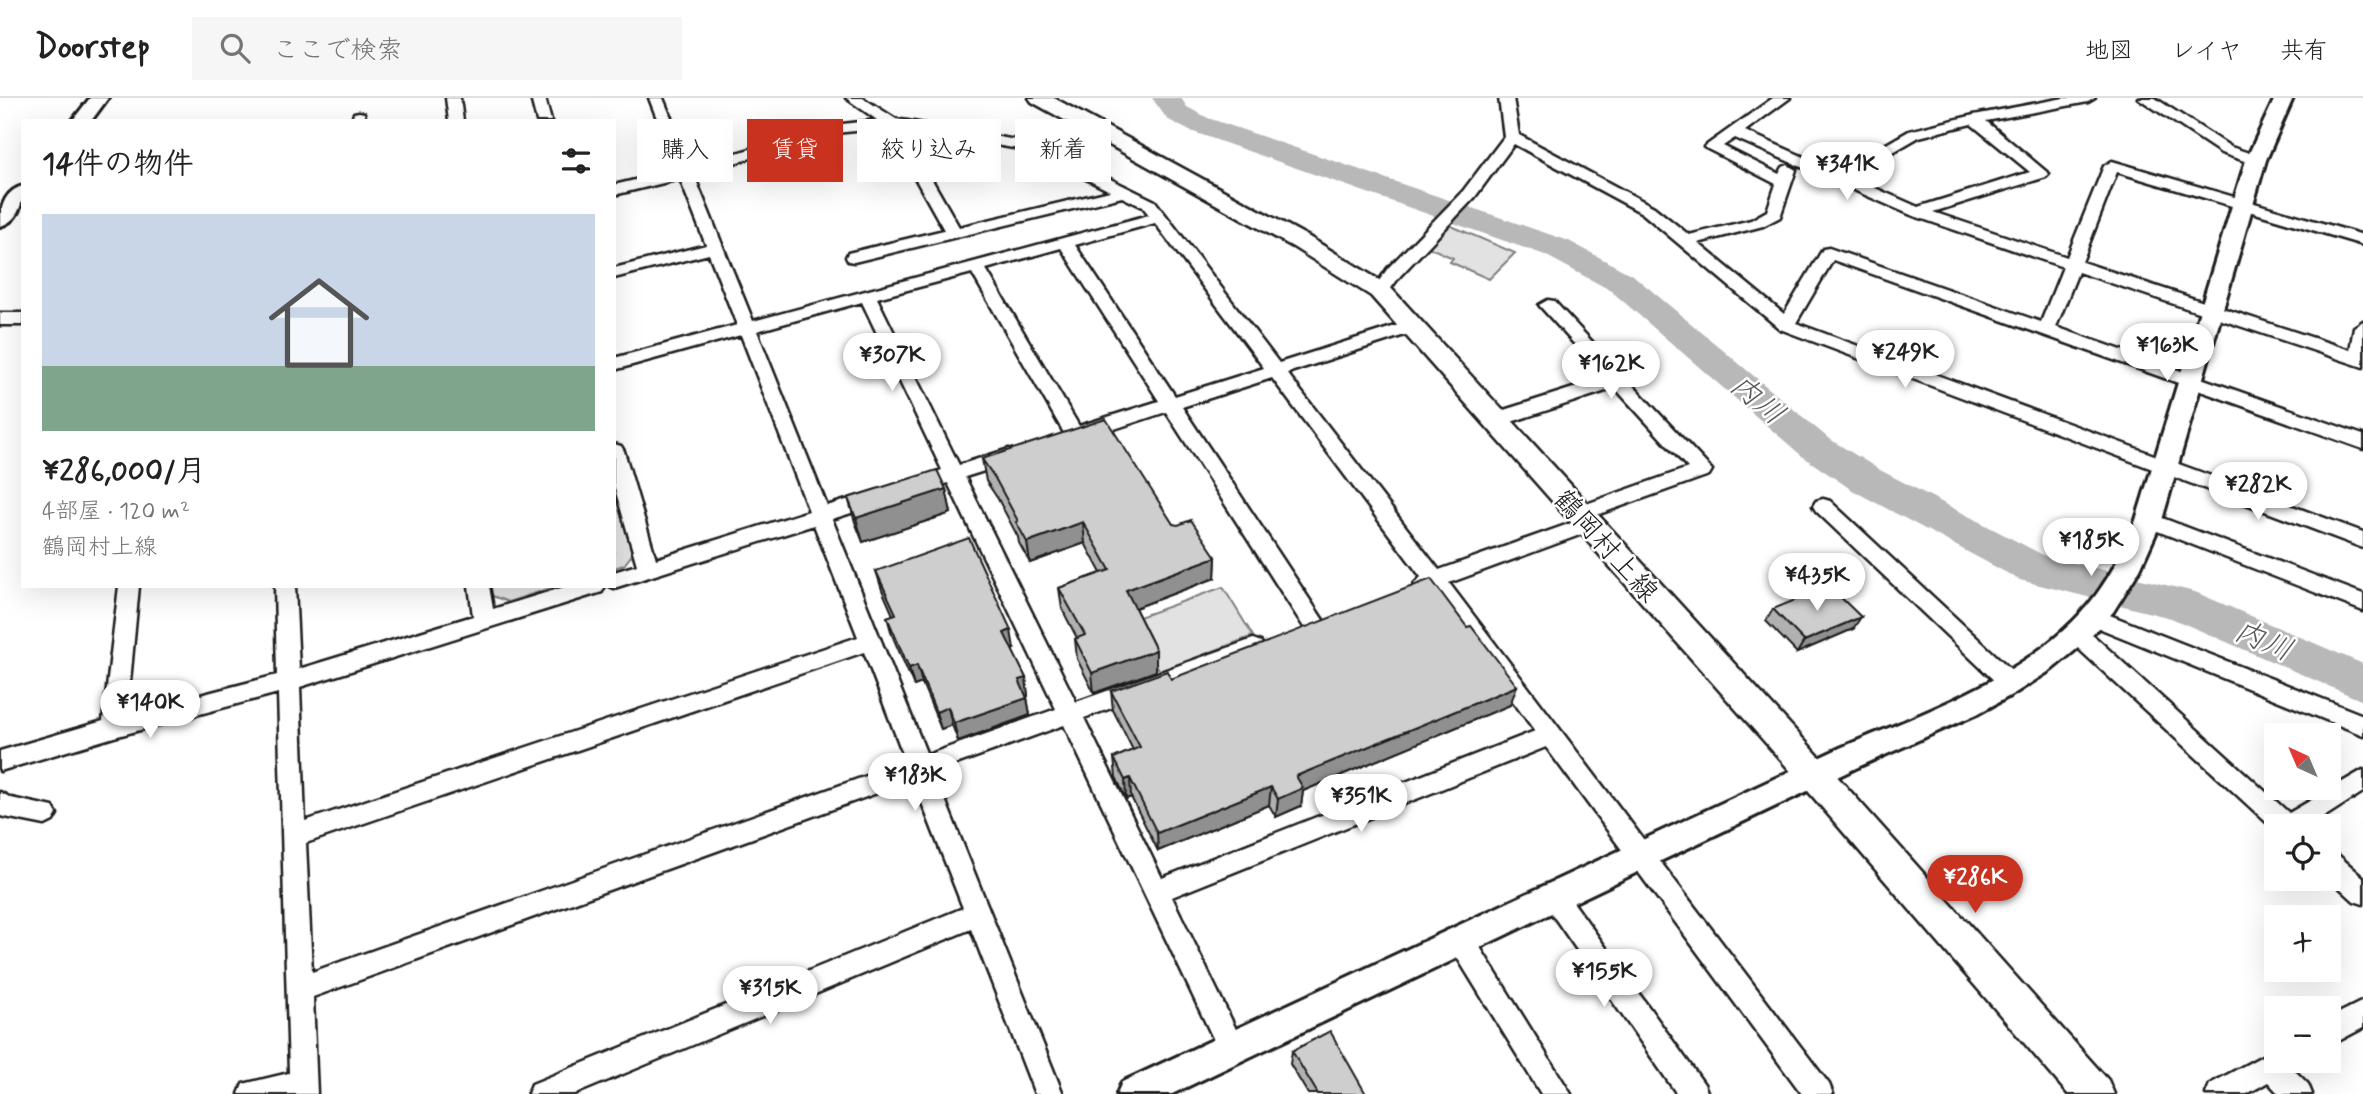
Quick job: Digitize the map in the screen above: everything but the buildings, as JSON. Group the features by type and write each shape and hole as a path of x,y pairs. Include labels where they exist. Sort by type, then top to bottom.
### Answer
{"main road":[{"name":"鶴岡村上線","path":"1039,98 1301,242 1380,292 1814,774 2094,1094"}],"street":[{"path":"83,119 99,98"},
{"path":"453,98 456,119"},
{"path":"538,98 543,119"},
{"path":"656,98 664,119"},
{"path":"853,98 887,119"},
{"path":"1380,292 1394,272 1469,194 1512,137 1506,98"},
{"path":"1783,98 1712,147 1784,182"},
{"path":"1995,98 2011,112"},
{"path":"1838,178 1914,134 1974,119 2088,98"},
{"path":"2145,98 2226,150 2256,160"},
{"path":"1133,1094 1814,774 1961,709 2010,682 2050,655 2088,621 2126,570 2149,520 2256,160 2284,98"},
{"path":"1917,212 2041,174 1974,119"},
{"path":"733,159 834,129 857,126"},
{"path":"1734,132 1917,212 2360,360 2363,327"},
{"path":"1512,137 1648,211 1786,325 2363,540"},
{"path":"1001,141 1034,147 1149,204 1819,1094"},
{"path":"1686,241 1757,223 1774,214 1792,158"},
{"path":"2046,331 2112,166 2363,240"},
{"path":"616,190 647,182"},
{"path":"689,182 823,516 1049,1094"},
{"path":"926,182 954,233"},
{"path":"854,257 1123,192"},
{"path":"0,220 21,194"},
{"path":"616,363 1158,217"},
{"path":"1065,242 1315,626"},
{"path":"616,272 715,247"},
{"path":"1786,325 1829,253 2363,442"},
{"path":"976,266 1075,435"},
{"path":"867,295 1232,1048"},
{"path":"1399,594 1702,470 1548,305"},
{"path":"0,319 21,319"},
{"path":"1051,442 1411,327"},
{"path":"1495,421 1618,380"},
{"path":"927,482 1026,450"},
{"path":"616,457 649,569"},
{"path":"616,579 888,495"},
{"path":"1823,506 2010,682"},
{"path":"2149,520 2363,603"},
{"path":"114,727 129,588"},
{"path":"253,1094 303,1089 285,588"},
{"path":"479,588 484,621"},
{"path":"0,761 114,727 289,681 589,588"},
{"path":"299,989 1339,617"},
{"path":"2088,621 2363,725"},
{"path":"2088,621 2276,814"},
{"path":"294,836 872,641"},
{"path":"1156,892 1550,735"},
{"path":"2308,814 2363,780"},
{"path":"0,802 4,807 45,814"},
{"path":"2341,874 2363,893"},
{"path":"1553,896 1694,1094"},
{"path":"542,1094 979,914"},
{"path":"1461,940 1557,1094"},
{"path":"2341,1026 2363,1014"},
{"path":"2220,1094 2264,1069"},
{"path":"2282,1073 2298,1094"}],"shaded area":[{"path":"1449,225 1515,253 1489,279 1450,262 1453,258 1426,246"},
{"path":"616,480 637,548 624,565 616,567"},
{"path":"1223,587 1253,636 1160,671 1131,620"},
{"path":"484,588 551,588 508,602 485,593"}],"waterway":[{"name":"内川","path":"1166,98 1177,113 1198,124 1557,248 1622,283 1815,447 1866,480 2035,569 2180,604 2363,683"}]}
